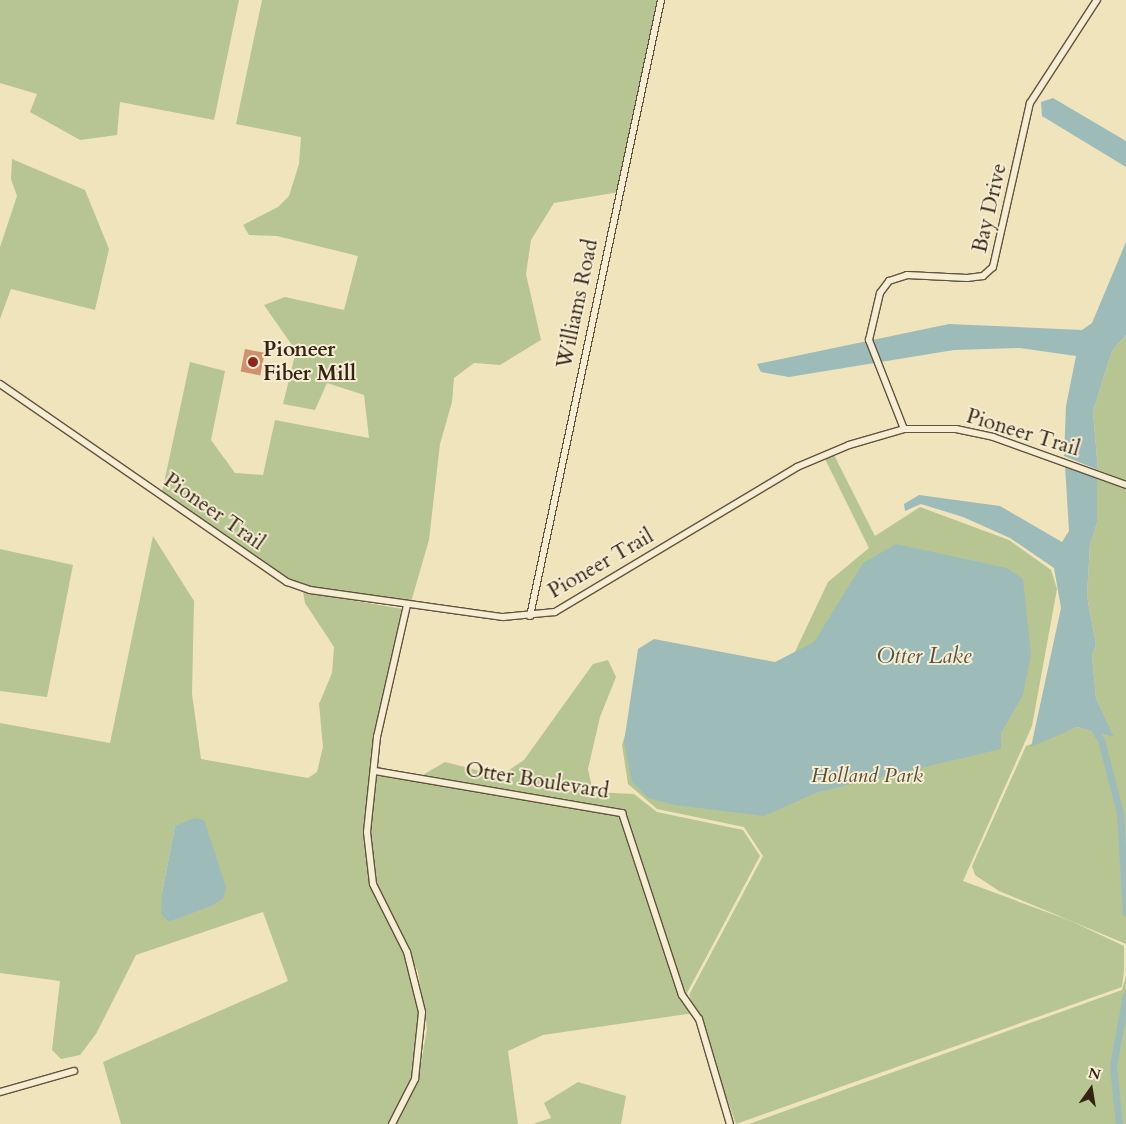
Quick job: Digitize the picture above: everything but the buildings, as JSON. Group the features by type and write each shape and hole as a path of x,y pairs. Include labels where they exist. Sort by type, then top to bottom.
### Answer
{"street":[{"name":"Williams Road","path":"530,616 661,0"},
{"name":"Bay Drive","path":"904,429 869,340 880,293 889,281 907,275 967,278 983,276 993,267 1030,103 1097,0"},
{"name":"Pioneer Trail","path":"0,384 287,582 310,590 407,606 530,616 555,612 796,467 850,444 904,429 979,433 1063,460 1126,485"},
{"path":"392,1124 415,1079 423,1029 415,974 384,913 369,868 367,832 375,771 377,737 407,606"},
{"name":"Otter Boulevard","path":"375,771 622,813 682,995 699,1019 730,1124"},
{"path":"0,1092 74,1070"}],"green space":[{"path":"0,0 239,0 214,120 120,102 117,135 80,140 30,112 37,94 0,83"},
{"path":"262,0 661,0 619,192 554,203 531,240 526,274 541,340 500,365 474,363 454,378 452,402 440,444 429,540 411,602 310,587 288,579 162,492 190,362 225,371 211,440 235,473 263,475 275,420 369,438 364,395 327,383 315,410 283,404 296,351 264,305 285,297 344,310 358,256 277,236 249,235 243,225 278,207 289,196 299,164 301,137 236,124"},
{"path":"12,159 85,190 109,249 95,310 11,289 0,319 0,247 17,196 11,179"},
{"path":"1126,335 1126,481 1098,470 1093,411 1112,351"},
{"name":"Holland Park","path":"834,455 875,536 920,507 1009,540 1051,570 1057,589 1032,726 963,881 1071,921 1124,946 1122,987 736,1124 689,995 763,856 744,827 657,809 628,784 622,745 651,651 784,675 828,582 869,548 825,459"},
{"path":"1097,478 1126,489 1126,944 999,891 975,875 972,866 1026,746 1077,727 1113,736 1096,698 1092,655 1096,645 1087,596 1090,545 1097,523"},
{"path":"153,536 194,601 192,694 201,759 308,778 317,772 323,747 319,704 332,673 334,647 305,603 303,592 403,609 373,737 363,832 370,885 404,954 419,1012 412,1078 388,1124 121,1124 103,1062 288,981 263,912 136,955 96,1034 80,1055 61,1059 52,1050 60,981 0,973 0,723 110,743","holes":["175,826 223,899 169,922 162,893"]},
{"path":"0,549 73,565 47,697 0,691"},
{"path":"608,660 616,677 600,717 588,769 593,792 634,794 657,812 743,830 760,856 687,993 694,1013 543,1035 508,1051 518,1124 396,1124 418,1080 427,1029 418,972 376,883 370,832 378,765 388,771 421,776 445,762 500,776 524,760 593,664"},
{"path":"1126,976 1126,1124 749,1124 1122,990"},
{"path":"578,1082 626,1096 621,1124 533,1124 551,1118 544,1103"}],"water":[{"path":"1053,98 1126,141 1126,167 1042,116 1041,102"},
{"path":"1126,242 1126,335 1112,351 1093,411 1098,470 1064,456 1066,406 1076,356 1020,348 954,350 789,377 761,372 757,364 949,324 1082,330 1092,323"},
{"path":"1065,465 1097,478 1097,523 1090,545 1087,596 1096,645 1092,655 1096,698 1114,737 1077,727 1031,747 1061,608 1054,568 1010,538 963,517 921,504 905,511 904,504 919,495 1000,506 1062,542 1069,531"},
{"name":"Otter Lake","path":"896,544 1007,568 1023,579 1031,654 1023,695 1001,733 1001,749 818,792 764,816 675,805 648,798 632,782 624,742 638,649 654,639 775,662 814,642 863,563"},
{"path":"194,818 204,820 226,887 223,899 213,905 169,922 161,914 162,893 175,826"}],"waterway":[{"path":"1091,724 1101,740 1120,813 1126,913"},
{"path":"1119,1124 1113,1066 1126,995"}],"place":[{"name":"Pioneer Fiber Mill","path":"253,362"}]}
